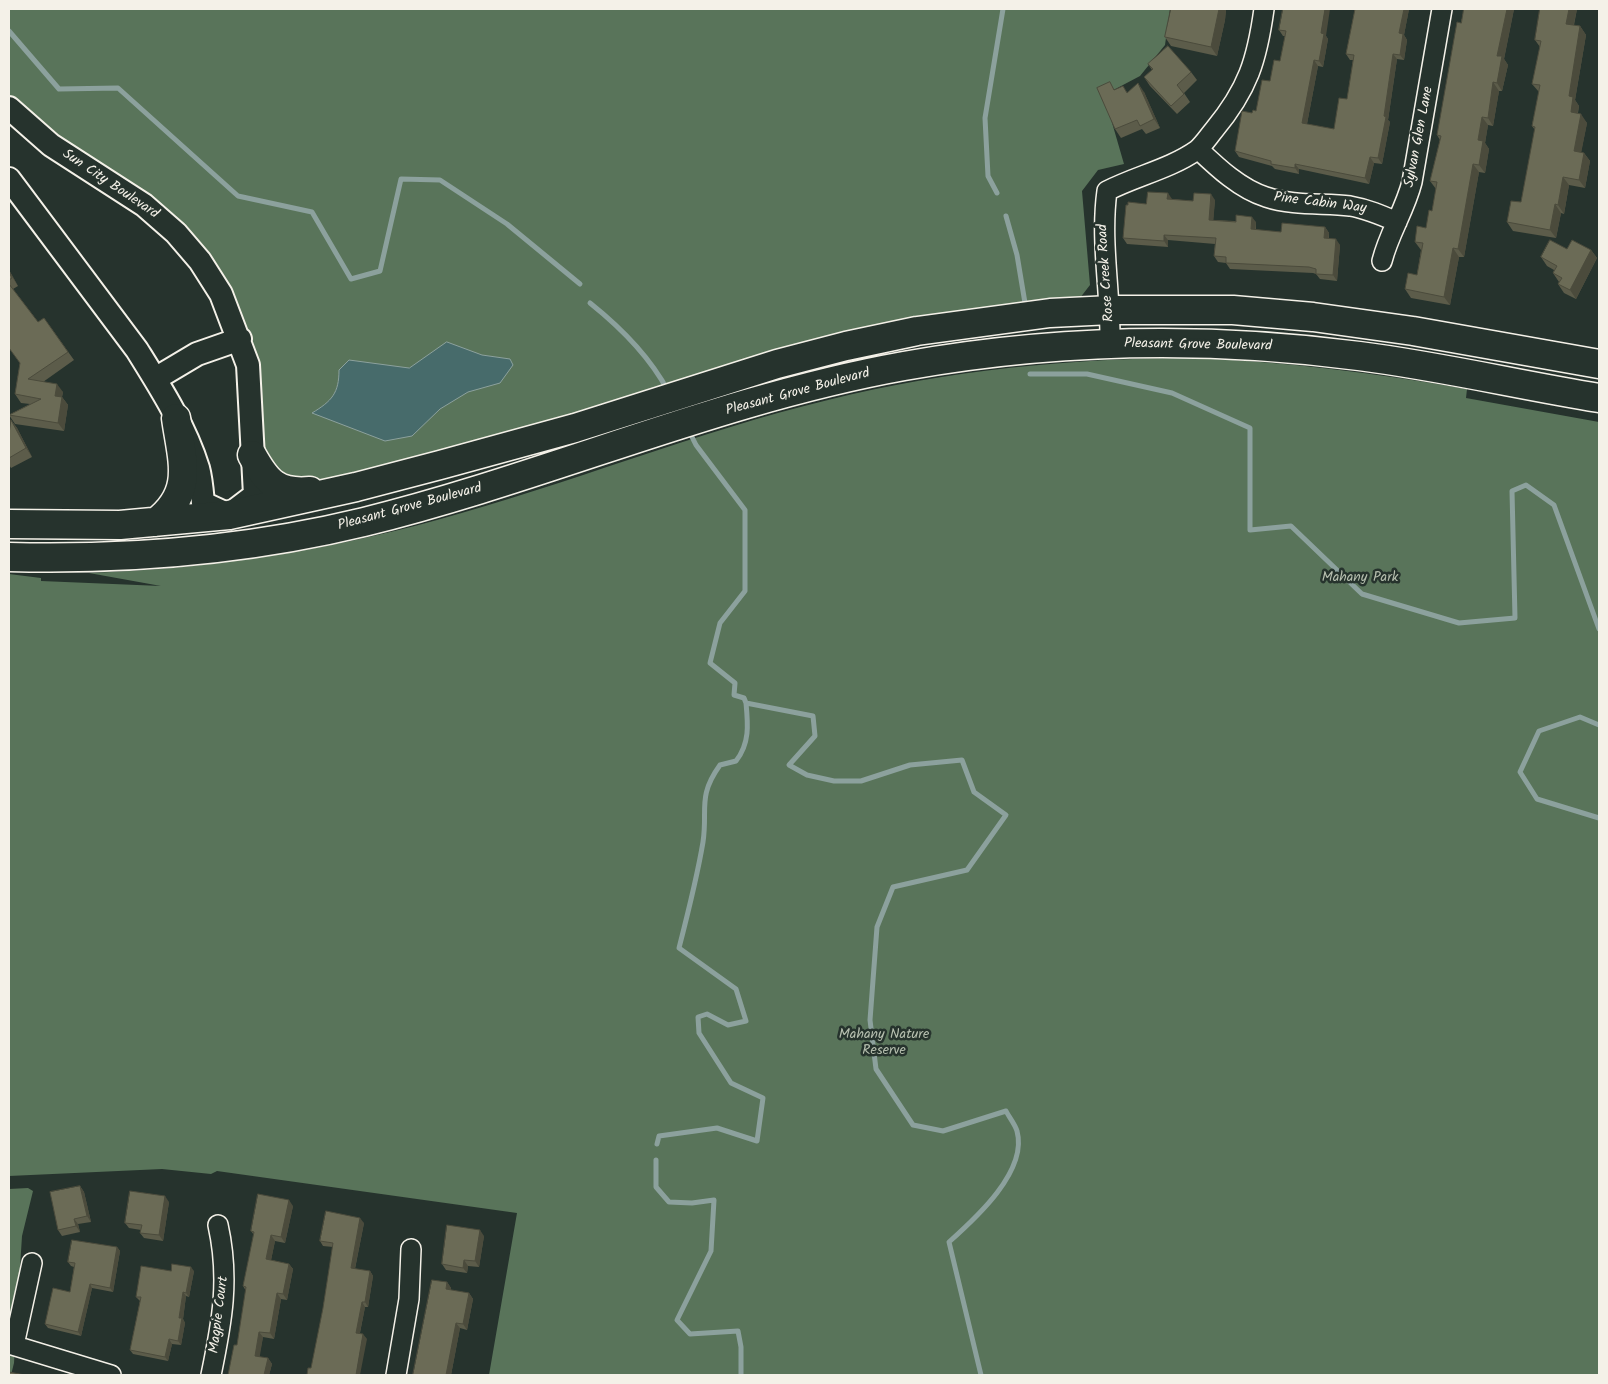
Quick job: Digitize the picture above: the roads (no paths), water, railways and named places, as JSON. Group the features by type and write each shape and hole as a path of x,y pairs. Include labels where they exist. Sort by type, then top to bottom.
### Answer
{"main road":[{"path":"9,524 120,525 229,514 356,487 575,428 707,385 846,346 917,331 1040,314 1111,310 1233,310 1313,316 1413,331 1599,364"},
{"name":"Pleasant Grove Boulevard","path":"9,557 111,556 233,546 372,520 477,491 717,414 833,381 903,366 1008,351 1110,344 1230,344 1360,356 1599,398"},
{"path":"156,522 177,501 184,475 176,418"},
{"path":"252,455 264,477 279,488 295,492 356,487"}],"street":[{"name":"Rose Creek Road","path":"1110,344 1111,310 1103,218 1107,191 1130,180 1156,172 1198,149 1228,113 1246,84 1258,50 1264,9"},
{"name":"Sylvan Glen Lane","path":"1382,261 1387,241 1406,203 1412,182 1442,9"},
{"name":"Sun City Boulevard","path":"9,108 51,145 144,205 176,233 200,261 221,294 240,339 248,365 255,495 229,514"},
{"name":"Pine Cabin Way","path":"1198,149 1236,182 1266,197 1302,203 1350,206 1375,212 1397,222"},
{"path":"9,179 137,350 176,418 198,469 204,503 229,514 233,546"},
{"path":"154,379 197,354 240,339"},
{"name":"Magpie Court","path":"211,1375 226,1287 226,1265 218,1225"},
{"path":"396,1375 409,1299 411,1248"},
{"path":"32,1263 12,1344 111,1375"}],"water":[{"path":"447,342 482,355 510,359 513,365 500,383 468,392 440,409 412,436 385,441 312,413 333,396 338,385 339,370 349,360 409,368"}],"waterway":[{"path":"997,193 988,176 985,118 1003,9"},
{"path":"9,31 59,89 118,88 238,196 312,212 351,279 380,271 401,179 440,180 507,224 580,284"},
{"path":"1006,216 1017,255 1025,303"},
{"path":"590,303 634,343 661,378 668,391"},
{"path":"1030,374 1087,374 1172,393 1250,428 1250,530 1291,526 1362,594 1459,623 1515,618 1512,491 1526,485 1554,505 1599,629"},
{"path":"688,429 696,445 745,510 745,591 720,623 710,663 735,683 734,695 744,698 746,703 813,716 815,736 789,765 807,775 834,781 861,781 910,765 962,760 974,792 1006,815 967,870 893,887 877,927 870,1020 876,1069 913,1125 943,1131 1006,1111 1017,1131 1018,1146 1015,1162 1007,1177 985,1207 949,1242 981,1375"},
{"path":"657,1144 659,1136 717,1128 757,1141 763,1098 731,1083 699,1033 698,1017 707,1014 728,1025 746,1021 736,989 679,948 703,842 708,786 720,765 736,761 741,754 747,733 746,703"},
{"path":"1599,725 1580,717 1539,731 1520,772 1537,799 1599,818"},
{"path":"656,1160 656,1187 669,1202 692,1203 714,1200 711,1251 677,1320 690,1334 738,1331 741,1347 741,1375"}],"park label":[{"name":"Mahany Park","path":"1360,579"},
{"name":"Mahany Nature Reserve","path":"884,1044"}]}
